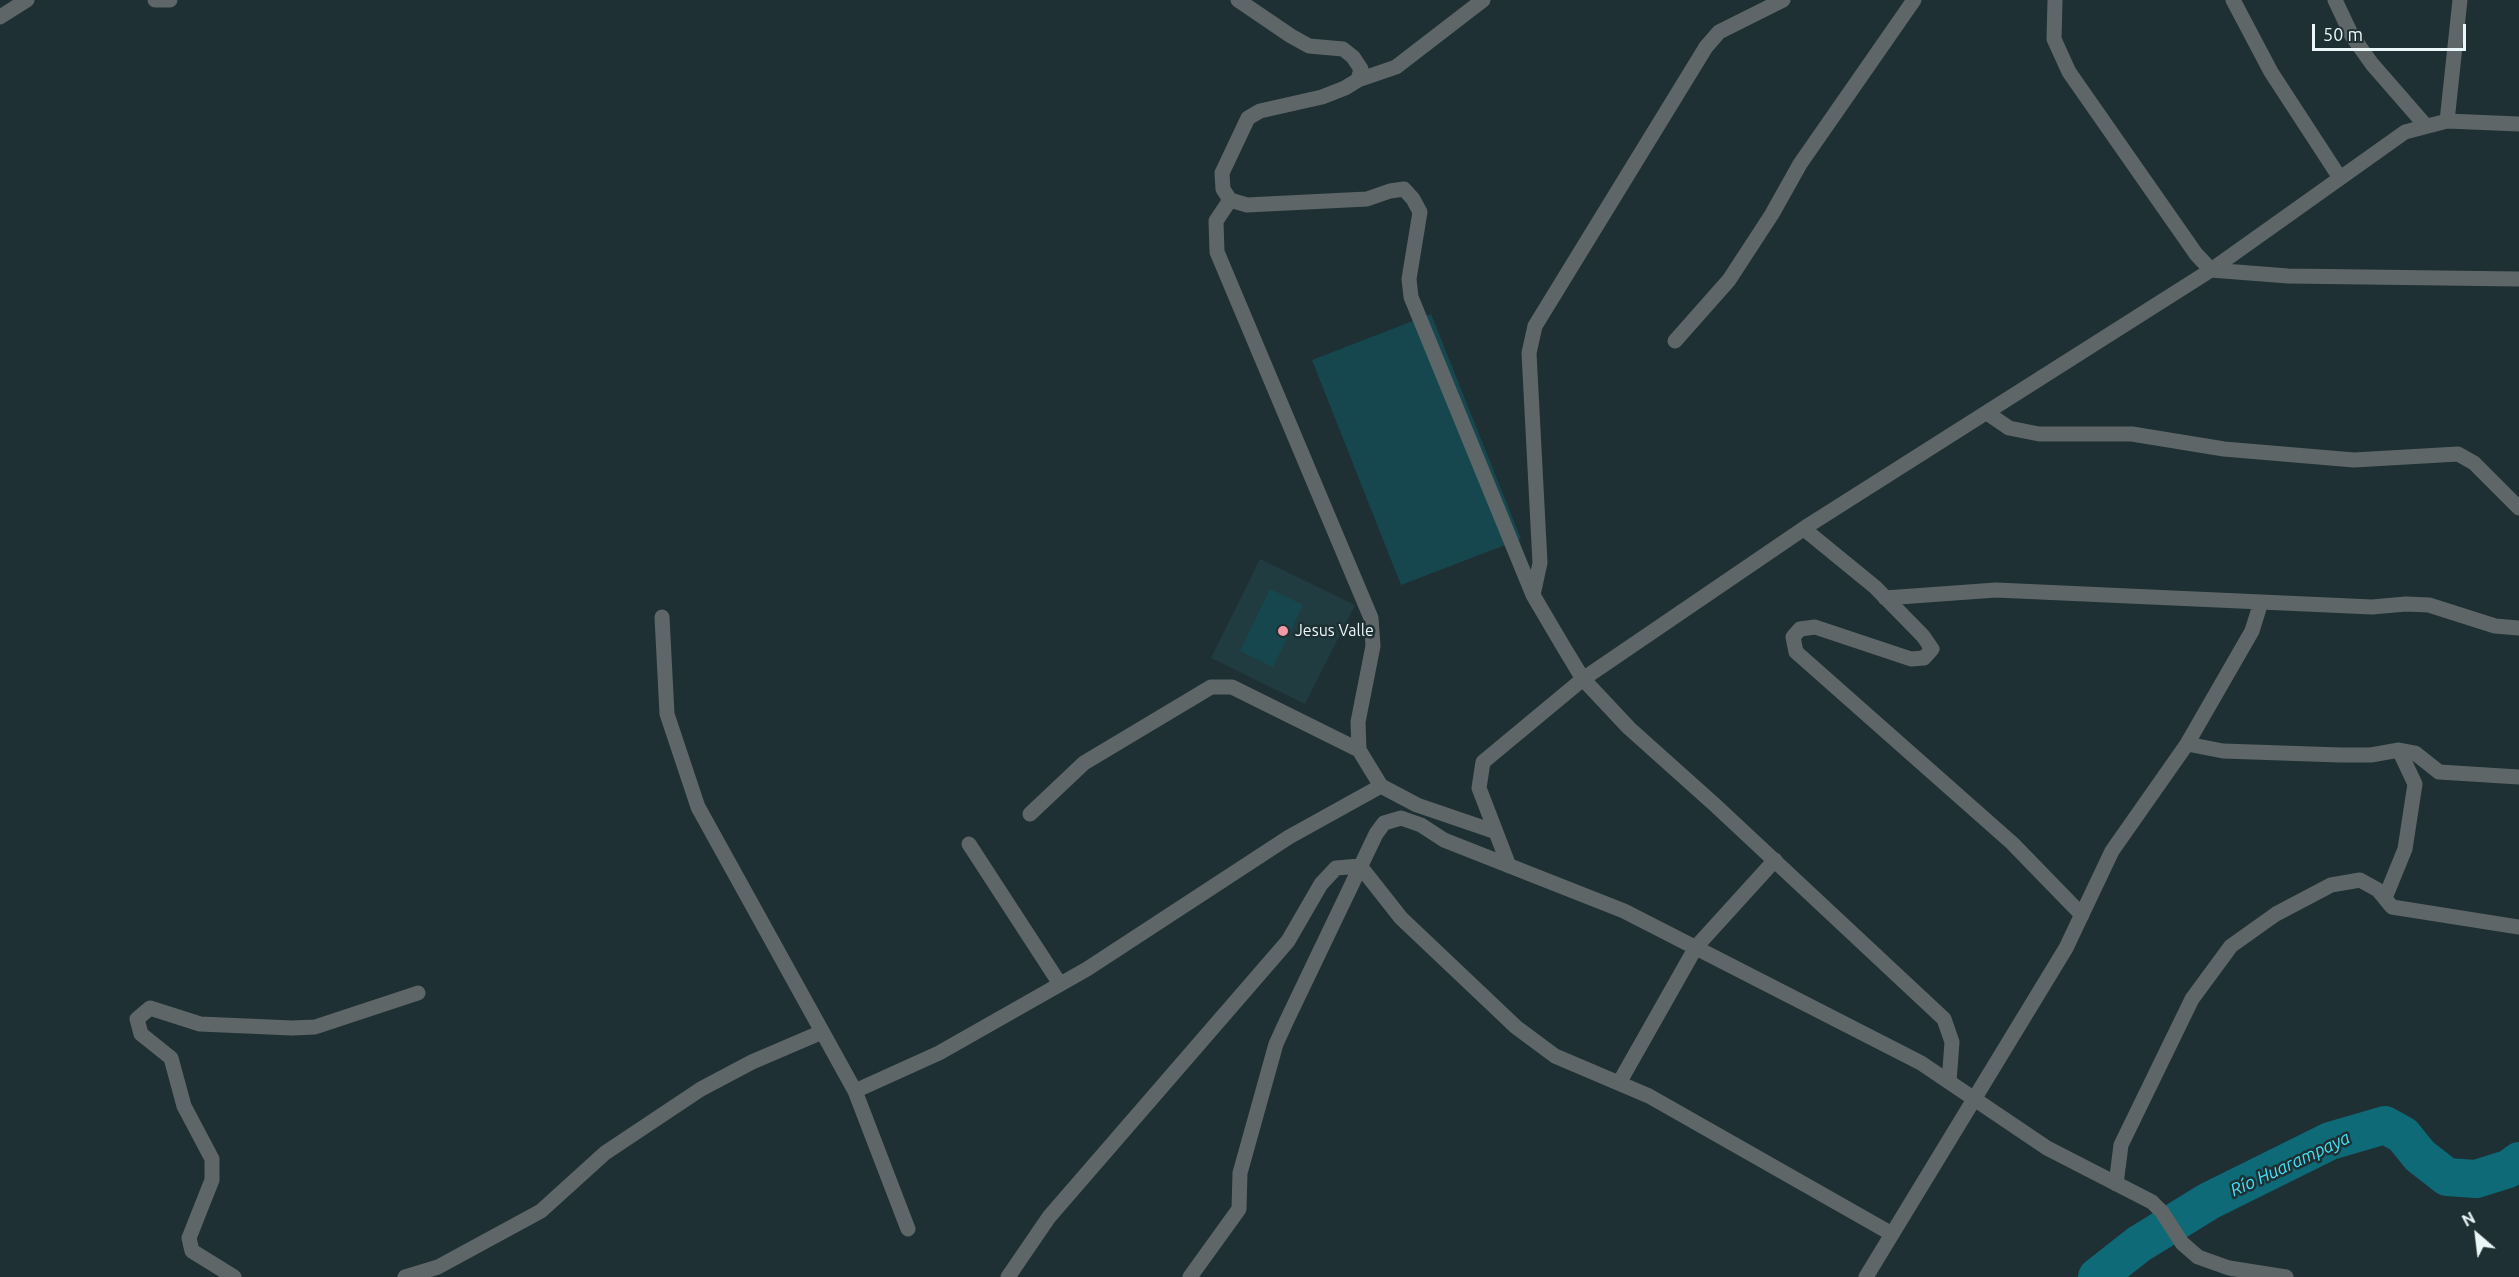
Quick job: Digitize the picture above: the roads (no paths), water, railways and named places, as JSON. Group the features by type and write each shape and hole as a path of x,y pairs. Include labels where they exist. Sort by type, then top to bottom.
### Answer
{"street":[{"path":"0,17 27,0"},
{"path":"155,0 170,0"},
{"path":"1238,0 1291,36 1309,45 1343,49 1353,57 1361,69 1358,80"},
{"path":"1483,0 1396,67 1358,80 1322,98 1260,111 1248,118 1222,173 1223,189 1230,200 1247,205 1367,199 1404,189 1413,199 1420,212 1409,279 1411,297 1533,595 1584,679 1629,728 1944,1019 1953,1042 1949,1082"},
{"path":"1533,595 1540,563 1529,352 1535,326 1706,47 1719,32 1783,0"},
{"path":"1675,341 1729,280 1772,214 1800,164 1914,0"},
{"path":"2055,0 2054,39 2069,72 2196,254 2211,270 2288,276 2519,279"},
{"path":"2233,0 2271,72 2340,178"},
{"path":"2335,0 2352,36 2372,64 2426,126"},
{"path":"2447,121 2460,0"},
{"path":"1509,866 1479,788 1483,762 1584,679 1804,529 2211,270 2405,132 2447,121 2519,124"},
{"path":"1230,200 1216,221 1217,252 1371,618 1373,646 1358,722 1359,750 1381,786 1417,805 1496,832"},
{"path":"1987,413 2009,428 2039,434 2132,434 2224,449 2354,460 2458,454 2474,463 2519,508"},
{"path":"1804,529 1885,598 1923,636 1932,649 1924,658 1911,659 1815,627 1800,629 1793,637 1796,652 2012,843 2082,915"},
{"path":"1885,598 1996,590 2372,607 2428,605 2495,626 2519,628"},
{"path":"1866,1277 2066,948 2112,851 2187,744 2252,631 2261,602"},
{"path":"662,617 667,714 698,807 855,1091 908,1229"},
{"path":"1030,814 1084,763 1211,687 1232,687 1359,750"},
{"path":"2187,744 2223,751 2340,755 2371,755 2399,750 2415,753 2439,772 2519,777"},
{"path":"2385,898 2405,849 2415,784 2399,750"},
{"path":"855,1091 939,1053 1060,984 1288,837 1381,786"},
{"path":"1190,1277 1239,1209 1240,1173 1276,1044 1376,834 1384,823 1401,818 1420,825 1443,840 1624,911 1921,1063 2047,1148 2152,1202 2162,1212 2182,1244 2198,1257 2229,1268 2286,1277"},
{"path":"969,844 1060,984"},
{"path":"1619,1083 1696,947 1774,860"},
{"path":"1360,866 1401,918 1516,1027 1555,1056 1649,1096 1892,1233"},
{"path":"1008,1277 1049,1217 1288,941 1321,884 1336,868 1360,866"},
{"path":"2116,1184 2121,1145 2192,999 2231,946 2276,914 2331,885 2360,880 2378,890 2392,907 2519,927"},
{"path":"234,1277 192,1251 189,1238 212,1180 212,1160 184,1106 171,1058 141,1034 137,1019 150,1008 200,1024 315,1027 418,993"},
{"path":"405,1277 438,1267 541,1211 605,1154 701,1089 752,1062 822,1032"}],"waterway":[{"name":"Río Huarampaya","path":"2097,1277 2139,1244 2209,1201 2330,1141 2385,1125 2403,1135 2420,1156 2447,1177 2476,1179 2508,1169 2519,1161"}],"place":[{"name":"Jesus Valle","path":"1283,631"}]}
